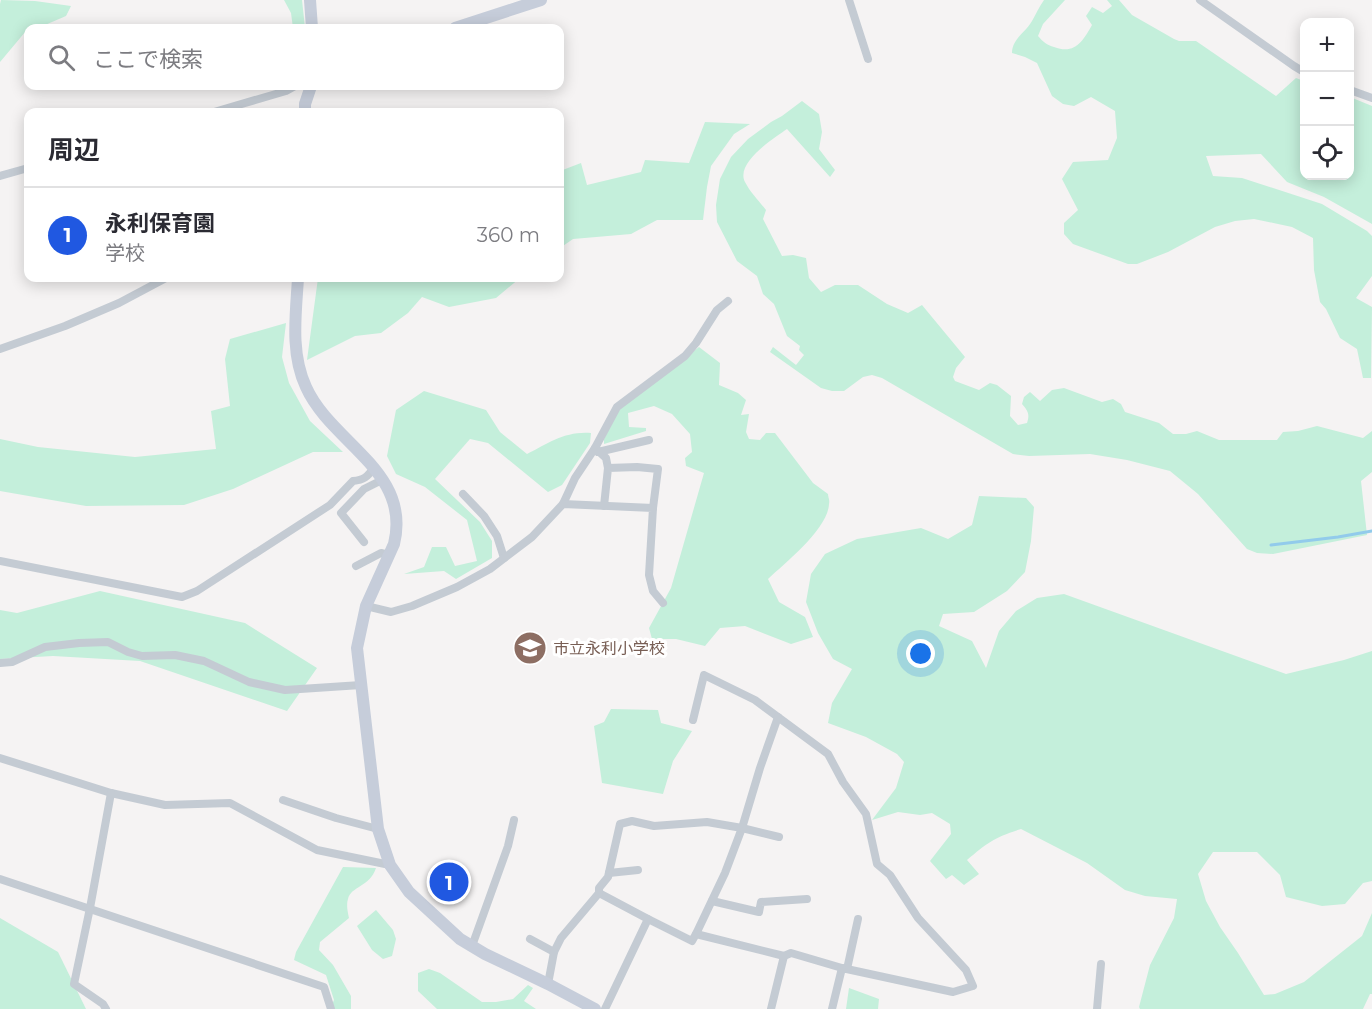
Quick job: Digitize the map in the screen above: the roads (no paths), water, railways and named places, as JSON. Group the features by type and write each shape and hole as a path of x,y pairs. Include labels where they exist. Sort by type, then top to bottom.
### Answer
{"street":[{"path":"310,0 312,24"},
{"path":"467,24 541,0"},
{"path":"849,0 868,59"},
{"path":"1200,0 1300,69"},
{"path":"228,108 288,90"},
{"path":"305,108 309,90"},
{"path":"1354,91 1372,98"},
{"path":"0,176 24,169"},
{"path":"0,349 65,326 119,303 158,282"},
{"path":"298,282 295,330 298,361 305,386 318,407 374,468 391,493 397,514 397,533 394,544 366,606 357,648 378,829 390,866 409,892 460,939 485,954 595,1009"},
{"path":"366,606 391,612 458,587 490,569 532,537 563,504 575,478 597,450 617,407 685,356 717,310 728,301"},
{"path":"597,450 650,440"},
{"path":"597,450 606,458 608,468 604,506"},
{"path":"0,561 182,597 197,591 330,505 353,481 367,478 374,468"},
{"path":"608,468 658,469 649,575 653,591 663,603"},
{"path":"364,543 341,513 364,489 382,480"},
{"path":"463,494 484,516 497,536 504,558"},
{"path":"563,504 653,508"},
{"path":"356,566 381,553 389,555"},
{"path":"0,663 12,662 45,647 108,642 142,656 175,655 204,661 249,682 273,688 285,690 361,685"},
{"path":"693,720 704,675 755,700 828,754 843,782 866,814 877,864 890,875 918,918 966,970 973,986 953,992 845,968 791,953 784,956 696,934"},
{"path":"599,893 692,940 725,873 778,717"},
{"path":"0,758 111,793 165,805 230,803 317,850 390,866"},
{"path":"106,1009 103,1004 74,984 111,793"},
{"path":"283,800 378,829"},
{"path":"471,946 508,846 514,820"},
{"path":"548,984 554,952 561,938 599,893 599,888 608,877 620,824 632,821 654,826 707,822 779,837"},
{"path":"609,873 638,870"},
{"path":"0,879 324,987 331,1009"},
{"path":"712,901 759,912 762,902 807,899"},
{"path":"605,1009 648,919"},
{"path":"832,1009 858,919"},
{"path":"530,939 554,952"},
{"path":"771,1009 784,956"},
{"path":"1098,1009 1101,964"}],"waterway":[{"path":"1271,545 1372,531"}],"place":[{"name":"市立永利小学校","path":"530,648"},
{"name":"永利保育園","path":"449,882"}]}
